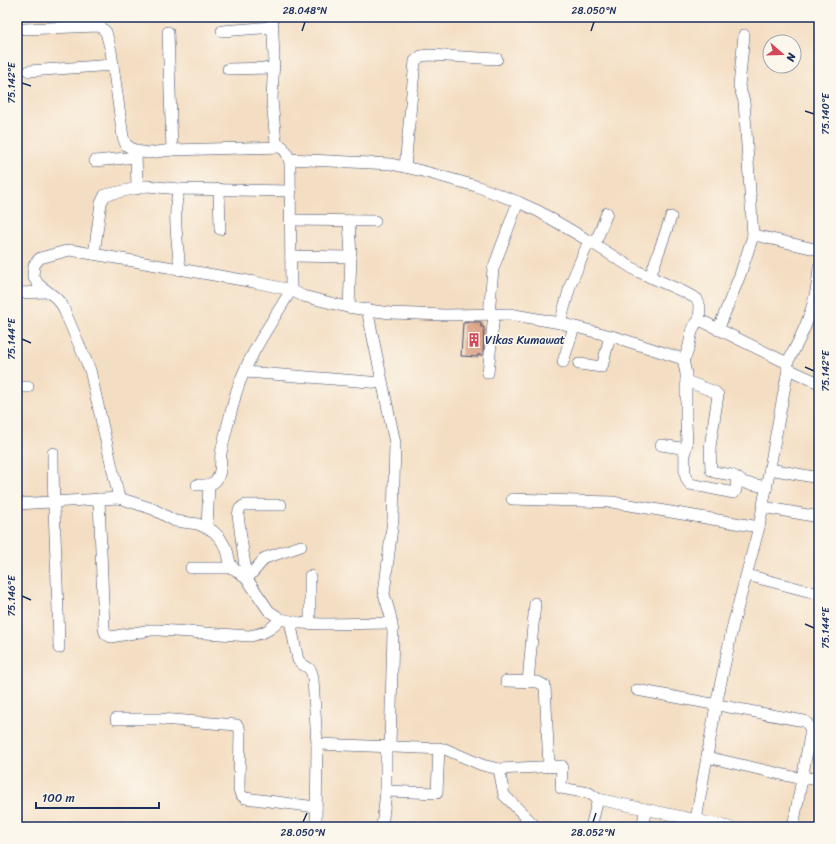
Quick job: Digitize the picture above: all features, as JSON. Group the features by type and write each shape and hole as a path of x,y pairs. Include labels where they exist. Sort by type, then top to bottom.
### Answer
{"street":[{"path":"197,485 209,485 214,483 218,478 223,445 244,372 261,338 291,290 291,191 289,159 283,148 276,143 272,100 274,56 272,22 222,31"},
{"path":"24,29 101,27 106,32 111,51 123,136 126,145 136,154 137,189"},
{"path":"168,32 172,150"},
{"path":"718,330 740,275 753,236 744,101 738,86 744,35"},
{"path":"404,167 415,61 421,56 430,55 497,59"},
{"path":"29,72 113,65"},
{"path":"228,69 274,68"},
{"path":"95,161 172,150 283,148"},
{"path":"289,159 391,164 476,186 538,211 637,271 697,299 700,307 699,321 696,323 688,351 683,359 686,380 686,422 688,443 685,452 685,472 687,480 690,484 734,493 736,490 737,478"},
{"path":"94,254 101,203 105,195 147,186 179,189 291,191"},
{"path":"179,189 176,206 180,270"},
{"path":"219,190 220,229"},
{"path":"488,373 493,269 518,202"},
{"path":"560,323 571,283 607,213"},
{"path":"650,276 671,217"},
{"path":"291,220 375,221"},
{"path":"349,221 351,257 349,307"},
{"path":"753,236 759,236 819,250"},
{"path":"119,498 90,370 62,305 56,298 38,284 33,276 34,265 40,258 70,250 254,282 291,290 303,296 349,307 390,313 445,315 509,314 560,323 610,336 683,359"},
{"path":"291,256 351,257"},
{"path":"700,823 707,758 716,705 733,625 759,527 787,366 800,340 812,307 819,267"},
{"path":"17,293 48,292"},
{"path":"367,309 395,443 393,519 384,594 392,623 393,662 386,791 382,827"},
{"path":"699,321 819,383"},
{"path":"563,362 574,327"},
{"path":"579,364 602,368 610,336"},
{"path":"244,372 382,383"},
{"path":"686,380 718,394 710,447 711,468 714,472 732,475 745,483 767,487"},
{"path":"661,445 681,448 685,452"},
{"path":"53,453 53,502 58,580 59,648"},
{"path":"770,469 819,478"},
{"path":"207,527 209,485"},
{"path":"17,504 119,498 153,509 175,521 198,524 213,531 220,538 233,568 245,577 269,611 286,620 310,624 392,623"},
{"path":"99,499 104,628 107,636 111,637 155,630 250,636 263,633 286,620"},
{"path":"512,499 612,502 759,527"},
{"path":"245,577 238,510 245,505 280,505"},
{"path":"763,506 819,517"},
{"path":"245,577 265,558 302,546"},
{"path":"191,568 233,568"},
{"path":"747,575 819,594"},
{"path":"310,576 310,624"},
{"path":"528,682 535,603"},
{"path":"286,620 298,660 301,664 309,667 312,671 317,744 316,827"},
{"path":"506,681 542,683 545,686 549,767"},
{"path":"637,690 804,721 807,723 811,730 793,827"},
{"path":"116,719 161,719 237,725 240,728 239,792 241,796 245,798 316,807"},
{"path":"317,744 445,748 482,765 499,769 562,766 561,788 589,793 598,799 646,809 700,823 729,827"},
{"path":"386,791 437,793 439,748"},
{"path":"707,758 802,779 819,778"},
{"path":"499,769 504,795 536,827"},
{"path":"591,827 598,799"},
{"path":"642,827 646,809"}],"building":[{"name":"Vikas Kumawat","path":"481,322 481,327 484,327 483,355 478,355 478,357 461,356 463,323"}],"place":[{"name":"Vikas Kumawat","path":"474,340"}]}
